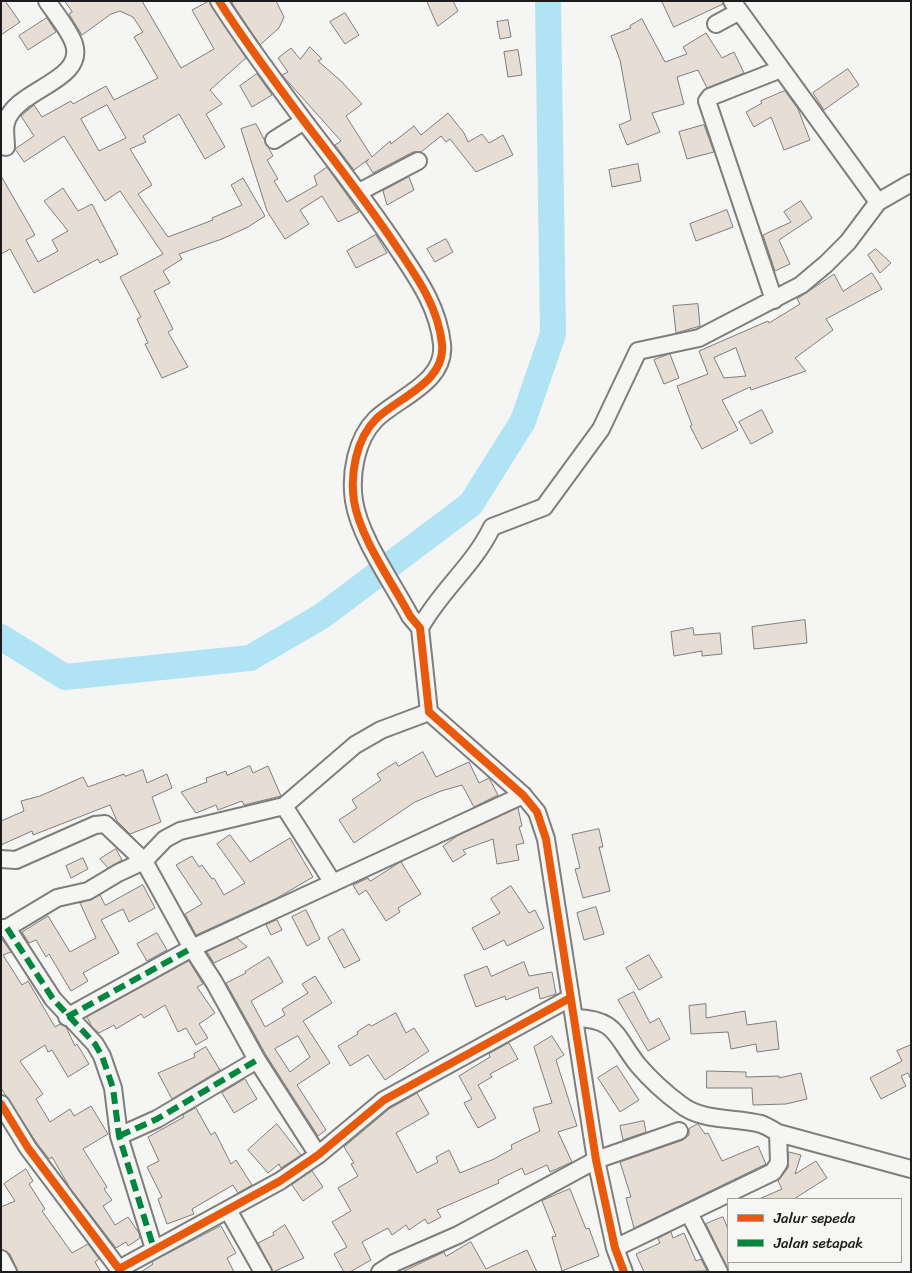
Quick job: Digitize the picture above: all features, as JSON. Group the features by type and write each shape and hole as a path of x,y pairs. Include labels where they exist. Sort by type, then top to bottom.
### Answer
{"street":[{"path":"6,146 6,123 21,102 65,74 72,66 75,55 74,43 47,1"},
{"path":"219,1 304,121 359,192 422,285 438,320 442,359 436,370 423,385 399,400 374,421 355,460 352,479 354,502 365,534 415,622 430,712 523,795 536,812 546,839 570,998 608,1156 615,1248 624,1272"},
{"path":"716,24 735,7 878,202"},
{"path":"774,300 707,101 710,97 780,69"},
{"path":"274,140 304,121"},
{"path":"359,192 418,160"},
{"path":"415,622 431,608 468,567 498,525 544,507 600,429 638,351 699,338 800,285 826,264 848,242 878,202 911,183"},
{"path":"154,1249 120,1136 112,1088 102,1056 95,1044 52,999 4,928 57,898 88,891 118,873 144,861 165,839 180,831 284,806 355,745 381,730 430,712"},
{"path":"68,1017 192,948 523,795"},
{"path":"284,806 333,883"},
{"path":"1,859 16,860 100,824 109,827 144,861 257,1060 318,1155"},
{"path":"1,1104 28,1148 119,1270 280,1181 318,1155 384,1100 570,998"},
{"path":"575,1018 594,1018 608,1025 618,1035 638,1065 682,1106 703,1115 761,1124 778,1132 911,1169"},
{"path":"120,1136 157,1119 257,1060"},
{"path":"380,1272 394,1263 458,1235 608,1156 679,1131"},
{"path":"615,1248 777,1168 779,1163 778,1132"},
{"path":"228,1210 263,1272"},
{"path":"688,1212 719,1272"},
{"path":"1,1259 8,1272"}],"building":[{"path":"1,1 5,1 20,22 1,35"},
{"path":"65,1 142,1 181,68 214,49 192,10 209,1 246,58 210,90 222,104 206,114 225,147 205,159 179,114 143,136 146,142 130,149 152,185 138,194 168,237 213,220 212,218 242,205 231,185 243,178 265,216 248,227 222,239 179,254 182,259 163,271 170,283 154,291 173,329 168,332 188,367 162,378 145,344 148,343 137,319 141,317 120,277 163,254 120,191 105,201 64,136 24,162 15,149 34,136 21,116 34,105 42,117 71,101 73,104 106,86 114,100 158,78 134,37 143,32 133,17 120,11 111,14 82,35 69,14 72,12","holes":["107,105 126,138 99,151 81,119"]},
{"path":"235,1 276,1 284,17 279,28 260,45 232,3"},
{"path":"427,1 453,1 458,11 438,26"},
{"path":"662,1 722,1 723,4 674,27"},
{"path":"345,13 359,35 345,44 330,22"},
{"path":"47,18 56,32 28,50 19,36"},
{"path":"642,19 665,62 687,54 683,47 706,33 722,58 734,52 744,73 707,88 698,70 677,77 684,104 652,113 660,132 627,145 619,125 631,120 620,60 611,36 631,28 630,26"},
{"path":"508,20 511,37 500,39 497,22"},
{"path":"310,47 322,59 318,61 341,81 362,104 346,116 372,157 390,141 391,144 414,126 421,135 448,113 464,133 468,142 482,134 489,143 503,135 513,155 476,172 450,139 446,142 441,136 421,152 413,152 373,173 366,162 369,159 354,170 335,145 341,141 282,75 288,72 278,58 291,48 300,59"},
{"path":"518,50 522,75 508,77 504,52"},
{"path":"848,69 859,85 824,110 813,93"},
{"path":"257,74 272,95 252,107 240,86"},
{"path":"785,91 798,109 810,140 784,150 771,117 754,127 746,112 762,103 761,101"},
{"path":"256,124 273,156 267,160 278,179 274,181 287,202 317,185 314,176 327,167 359,212 338,222 322,196 300,210 309,224 285,239 267,211 241,129"},
{"path":"704,125 714,152 687,159 679,132"},
{"path":"638,164 641,181 612,187 609,170"},
{"path":"1,176 35,235 26,240 38,262 58,251 52,240 68,231 44,201 63,188 78,211 92,204 118,254 100,263 98,259 34,293 10,249 1,254"},
{"path":"409,177 414,190 387,205 383,191"},
{"path":"801,201 812,218 779,240 790,264 775,271 763,235 791,222 784,212"},
{"path":"727,210 733,227 696,241 690,224"},
{"path":"376,235 387,253 356,268 347,251"},
{"path":"446,239 453,252 435,262 427,249"},
{"path":"876,249 891,263 880,273 868,255"},
{"path":"872,273 882,289 826,319 833,330 795,358 806,371 751,390 750,387 722,400 738,430 702,449 690,426 692,425 677,386 708,374 699,351 768,321 769,323 800,304 797,299 834,274 843,291","holes":["736,348 746,376 724,378 714,358"]},
{"path":"698,304 700,326 676,333 673,306"},
{"path":"670,354 679,378 664,384 654,360"},
{"path":"762,410 773,432 751,444 739,422"},
{"path":"805,620 807,643 754,649 752,627"},
{"path":"693,628 694,635 720,633 722,654 702,656 702,651 674,656 671,632"},
{"path":"423,752 436,777 469,762 479,783 489,778 498,795 474,807 462,785 441,791 415,802 354,843 339,820 357,808 352,800 381,780 377,774 396,762 398,766"},
{"path":"250,766 253,773 268,766 281,796 244,805 242,801 218,810 216,805 196,813 181,792 207,782 206,778 226,771 227,775"},
{"path":"143,770 147,783 167,774 172,788 152,797 161,822 130,834 117,821 110,805 33,835 32,831 1,845 1,821 24,811 21,801 40,796 83,777 88,787 124,774 125,776"},
{"path":"518,808 522,826 519,827 524,843 516,845 519,860 497,864 493,839 463,850 466,854 453,862 443,846 457,836"},
{"path":"599,829 603,847 599,847 610,891 583,898 575,869 580,868 572,835"},
{"path":"230,835 250,862 290,838 313,877 277,898 196,935 185,914 202,904 176,865 192,856 199,867 202,865 212,879 214,878 224,895 245,883 217,844"},
{"path":"116,849 122,860 108,868 100,859"},
{"path":"83,858 88,869 71,878 66,866"},
{"path":"401,862 421,894 398,908 400,912 386,921 366,890 359,895 353,885 368,878 370,881"},
{"path":"143,885 155,908 129,922 123,909 101,920 119,953 83,973 88,981 71,991 49,954 46,957 36,940 29,943 22,932 48,916 70,952 96,938 80,903 100,895 105,905"},
{"path":"511,886 529,913 535,910 544,928 507,946 504,940 484,950 472,928 500,913 491,899"},
{"path":"596,907 604,934 584,940 577,913"},
{"path":"306,910 320,939 307,946 292,917"},
{"path":"277,920 282,930 271,935 266,925"},
{"path":"343,929 360,960 344,968 328,938"},
{"path":"157,933 167,950 147,961 137,944"},
{"path":"1,938 11,952 3,955 22,985 28,981 55,1027 60,1024 66,1027 75,1046 77,1044 89,1064 68,1077 52,1050 48,1052 45,1045 20,1061 43,1094 36,1099 50,1122 70,1109 74,1116 91,1106 108,1134 83,1149 107,1187 104,1189 112,1200 103,1206 115,1225 128,1217 139,1233 140,1238 128,1246 126,1242 116,1248 70,1188 52,1157 49,1159 36,1142 1,1088"},
{"path":"237,938 247,947 214,963 207,952"},
{"path":"649,955 662,977 639,990 626,968"},
{"path":"269,957 283,982 251,1001 265,1027 285,1015 282,1009 308,993 302,984 315,976 332,1003 303,1021 330,1063 297,1085 326,1130 318,1136 266,1055 226,983","holes":["298,1036 310,1057 290,1072 275,1049"]},
{"path":"189,961 203,984 197,987 215,1013 199,1024 208,1038 196,1045 186,1028 178,1032 165,1005 144,1018 141,1014 116,1029 114,1025 99,1033 92,1027 87,1017"},
{"path":"524,962 529,976 552,972 556,994 540,999 538,987 506,1000 505,996 476,1007 464,975 487,966 491,976"},
{"path":"634,992 650,1023 659,1018 670,1039 648,1051 618,1000"},
{"path":"706,1004 706,1018 745,1011 747,1025 776,1021 779,1049 757,1052 756,1044 731,1049 728,1032 691,1034 689,1006"},
{"path":"396,1013 406,1033 414,1028 429,1051 385,1080 368,1055 350,1066 338,1046 358,1034 357,1032 369,1024 371,1026"},
{"path":"552,1036 564,1055 556,1060 577,1126 558,1132 572,1162 550,1172 547,1165 525,1175 522,1168 498,1180 499,1183 437,1210 441,1217 428,1224 425,1219 409,1230 406,1225 392,1235 388,1228 362,1242 371,1260 350,1272 344,1272 334,1254 347,1247 332,1222 351,1211 338,1188 358,1176 351,1164 354,1163 344,1147 389,1109 417,1093 429,1114 396,1133 417,1173 438,1162 436,1157 449,1150 460,1173 494,1159 512,1149 511,1145 540,1131 533,1108 552,1103 534,1047"},
{"path":"509,1043 518,1059 490,1074 492,1077 478,1085 496,1118 478,1128 464,1103 472,1099 459,1076 490,1057 489,1054"},
{"path":"911,1045 911,1080 908,1073 901,1076 906,1086 881,1099 870,1078 902,1061 897,1051"},
{"path":"206,1047 220,1070 172,1099 158,1073 195,1057 194,1054"},
{"path":"617,1066 639,1100 620,1112 598,1078"},
{"path":"707,1071 746,1072 746,1077 779,1076 779,1078 801,1073 807,1099 786,1104 753,1105 752,1088 707,1088"},
{"path":"245,1079 257,1099 234,1113 222,1093"},
{"path":"196,1108 211,1135 215,1132 231,1164 236,1160 252,1185 238,1193 233,1185 192,1209 194,1214 167,1224 158,1199 162,1197 147,1167 159,1161 148,1137"},
{"path":"644,1121 646,1132 623,1140 620,1126"},
{"path":"277,1124 301,1155 281,1168 279,1164 268,1173 248,1150"},
{"path":"698,1124 705,1134 708,1133 722,1161 758,1146 766,1164 634,1228 626,1198 631,1197 620,1162 683,1140 689,1135 689,1129"},
{"path":"789,1152 801,1155 795,1174 816,1161 827,1178 796,1198 761,1198 782,1189 778,1181 788,1168"},
{"path":"26,1169 33,1181 29,1184 45,1209 42,1211 72,1253 88,1244 99,1259 95,1262 101,1272 18,1272 10,1254 1,1249 1,1207 15,1201 4,1184"},
{"path":"312,1171 323,1187 303,1201 292,1185"},
{"path":"570,1189 586,1229 589,1228 599,1256 562,1271 552,1237 556,1236 542,1201"},
{"path":"723,1217 727,1227 728,1269 706,1224"},
{"path":"285,1225 304,1258 273,1272 258,1243 274,1235 273,1233"},
{"path":"221,1226 236,1253 227,1258 234,1272 141,1272 153,1264 152,1262"},
{"path":"671,1232 673,1238 684,1233 696,1261 701,1259 707,1271 644,1272 636,1254 660,1243 658,1239"},
{"path":"471,1242 486,1269 527,1250 537,1272 402,1272 444,1252 446,1256"}],"waterway":[{"path":"1,637 65,677 250,658 322,616 471,504 523,421 553,334 548,1"}],"marked path":[{"path":"7,928 53,999 95,1044 102,1056 113,1088 119,1136 154,1249"},
{"path":"67,1017 192,948"},
{"path":"119,1136 157,1119 257,1060"}],"cycle path":[{"path":"219,1 271,77 387,233 420,282 436,318 442,344 441,357 437,369 419,388 386,411 369,427 356,457 353,480 354,501 357,515 370,545 410,616 420,628 429,712 523,795 537,812 546,839 596,1160 615,1248 624,1272"},
{"path":"1,1104 28,1148 119,1269 280,1181 318,1155 384,1100 570,998"}]}
